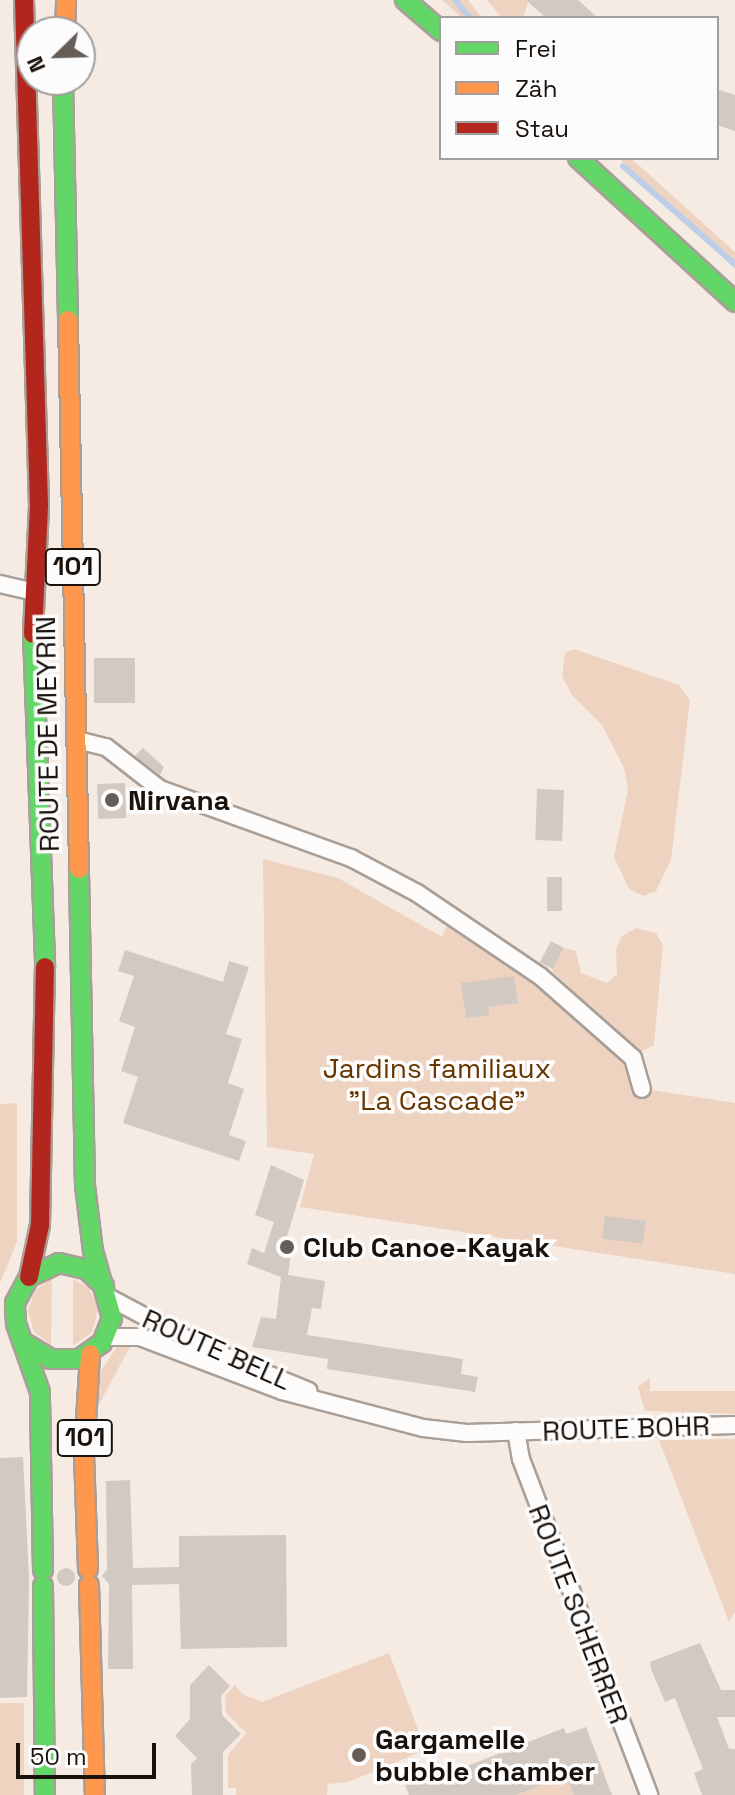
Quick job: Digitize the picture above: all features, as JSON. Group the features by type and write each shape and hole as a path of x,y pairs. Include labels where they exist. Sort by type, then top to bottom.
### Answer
{"main road":[{"name":"ROUTE DE MEYRIN","path":"24,0 39,490 34,592 46,1039 40,1225 29,1277 15,1303 8,1326 26,1344 43,1420 45,1795"},
{"path":"405,0 439,29"},
{"name":"ROUTE DE MEYRIN","path":"63,96 85,1186 93,1251 108,1294 106,1337"},
{"path":"580,160 735,302"},
{"path":"29,1277 49,1266 68,1264 86,1269 108,1294"},
{"path":"26,1344 60,1361 90,1354 106,1337"},
{"name":"101","path":"90,1354 84,1453 95,1795"}],"street":[{"path":"0,584 34,592"},
{"path":"77,740 106,747 160,789 351,858 417,893 540,976 633,1058 642,1089"},
{"name":"ROUTE BELL","path":"108,1294 204,1348 324,1399"},
{"name":"ROUTE BELL","path":"106,1337 140,1337 237,1376 423,1428 516,1431"},
{"name":"ROUTE BOHR","path":"516,1431 735,1425"},
{"name":"ROUTE SCHERRER","path":"516,1431 521,1459 649,1795"}],"green space":[{"path":"442,0 468,0 480,16 460,16"},
{"path":"487,0 528,2 524,16 500,16"},
{"path":"621,160 632,160 735,252 735,269"},
{"path":"574,649 679,685 690,700 671,860 656,891 643,896 629,889 614,857 628,789 624,768 602,725 571,694 562,676 565,653"},
{"name":"Jardins familiaux \"La Cascade\"","path":"263,859 338,878 442,937 449,921 518,966 634,1066 633,1087 735,1103 735,1274 300,1207 314,1154 267,1147"},
{"path":"636,928 656,933 663,945 654,1045 639,1053 552,971 565,948 576,951 581,973 607,983 617,974 616,949 622,936"},
{"path":"17,1103 17,1242 0,1283 0,1104"},
{"path":"52,1279 51,1345 34,1332 28,1311 35,1290"},
{"path":"73,1279 89,1288 98,1309 92,1332 73,1346"},
{"path":"118,1345 131,1345 98,1406 97,1377"},
{"path":"650,1378 650,1391 735,1391 735,1414 645,1411 638,1387"},
{"path":"735,1439 735,1612 729,1622 659,1440"},
{"path":"389,1653 426,1750 348,1782 328,1784 327,1795 236,1795 236,1788 228,1788 228,1755 246,1733 226,1713 225,1695 235,1685 242,1694 262,1702"},
{"path":"0,1703 24,1703 24,1795 0,1795"},
{"path":"571,1774 574,1795 516,1795"}],"building":[{"path":"526,0 578,0 596,16 544,16"},
{"path":"719,90 735,95 735,131 719,126"},
{"path":"94,658 135,658 135,703 94,703"},
{"path":"143,748 164,767 160,775 135,756"},
{"path":"125,783 126,818 98,819 97,784"},
{"path":"537,789 564,790 562,841 535,840"},
{"path":"547,877 562,877 562,911 547,911"},
{"path":"551,941 564,948 553,969 540,962"},
{"path":"125,950 223,982 229,961 249,967 226,1034 242,1039 228,1083 244,1089 229,1135 246,1141 239,1161 123,1123 138,1077 121,1071 135,1027 119,1021 134,976 118,971"},
{"path":"514,976 518,1003 488,1007 490,1015 466,1018 461,983"},
{"path":"271,1165 304,1180 286,1240 293,1240 288,1275 325,1281 321,1309 312,1308 307,1335 463,1359 461,1374 478,1377 475,1392 327,1369 328,1359 252,1347 261,1317 276,1319 281,1277 247,1264 252,1248 264,1253 274,1222 255,1215"},
{"path":"605,1216 646,1221 643,1244 602,1239"},
{"path":"23,1457 29,1578 27,1697 0,1698 0,1458"},
{"path":"130,1480 133,1568 179,1567 179,1536 286,1535 287,1647 181,1649 179,1584 132,1585 133,1669 108,1669 109,1584 102,1576 107,1569 106,1481"},
{"path":"66,1568 75,1577 66,1586 57,1577"},
{"path":"700,1643 721,1690 735,1690 735,1717 717,1717 729,1749 735,1749 735,1795 702,1795 694,1773 703,1769 675,1698 665,1702 651,1669 650,1662"},
{"path":"209,1665 230,1686 221,1696 222,1715 241,1734 223,1752 223,1795 192,1795 191,1764 197,1758 175,1736 190,1719 190,1685"},
{"path":"586,1727 612,1795 574,1795 566,1776 516,1795 409,1795 403,1779 435,1767 439,1777 564,1728 566,1734"}],"waterway":[{"path":"455,0 468,16"},
{"path":"623,166 735,264"}],"traffic: fast":[{"path":"405,0 439,29"},
{"path":"63,96 68,320"},
{"path":"580,160 735,302"},
{"path":"33,634 45,967"},
{"path":"26,1344 51,1359 79,1359 102,1343 112,1318 93,1251 85,1186 79,869"},
{"path":"43,1570 40,1392 16,1324 15,1303 29,1277 59,1263 86,1269 104,1286"},
{"path":"43,1586 45,1795"}],"traffic: slow":[{"path":"66,0 66,16"},
{"path":"68,320 79,869"},
{"path":"88,1569 84,1453 90,1354"},
{"path":"89,1585 95,1795"}],"traffic: jam":[{"path":"24,0 39,506 33,634"},
{"path":"29,1277 40,1225 45,967"}],"place":[{"name":"Nirvana","path":"112,800"},
{"name":"Club Canoe-Kayak","path":"287,1247"},
{"name":"Gargamelle bubble chamber","path":"359,1755"}]}
